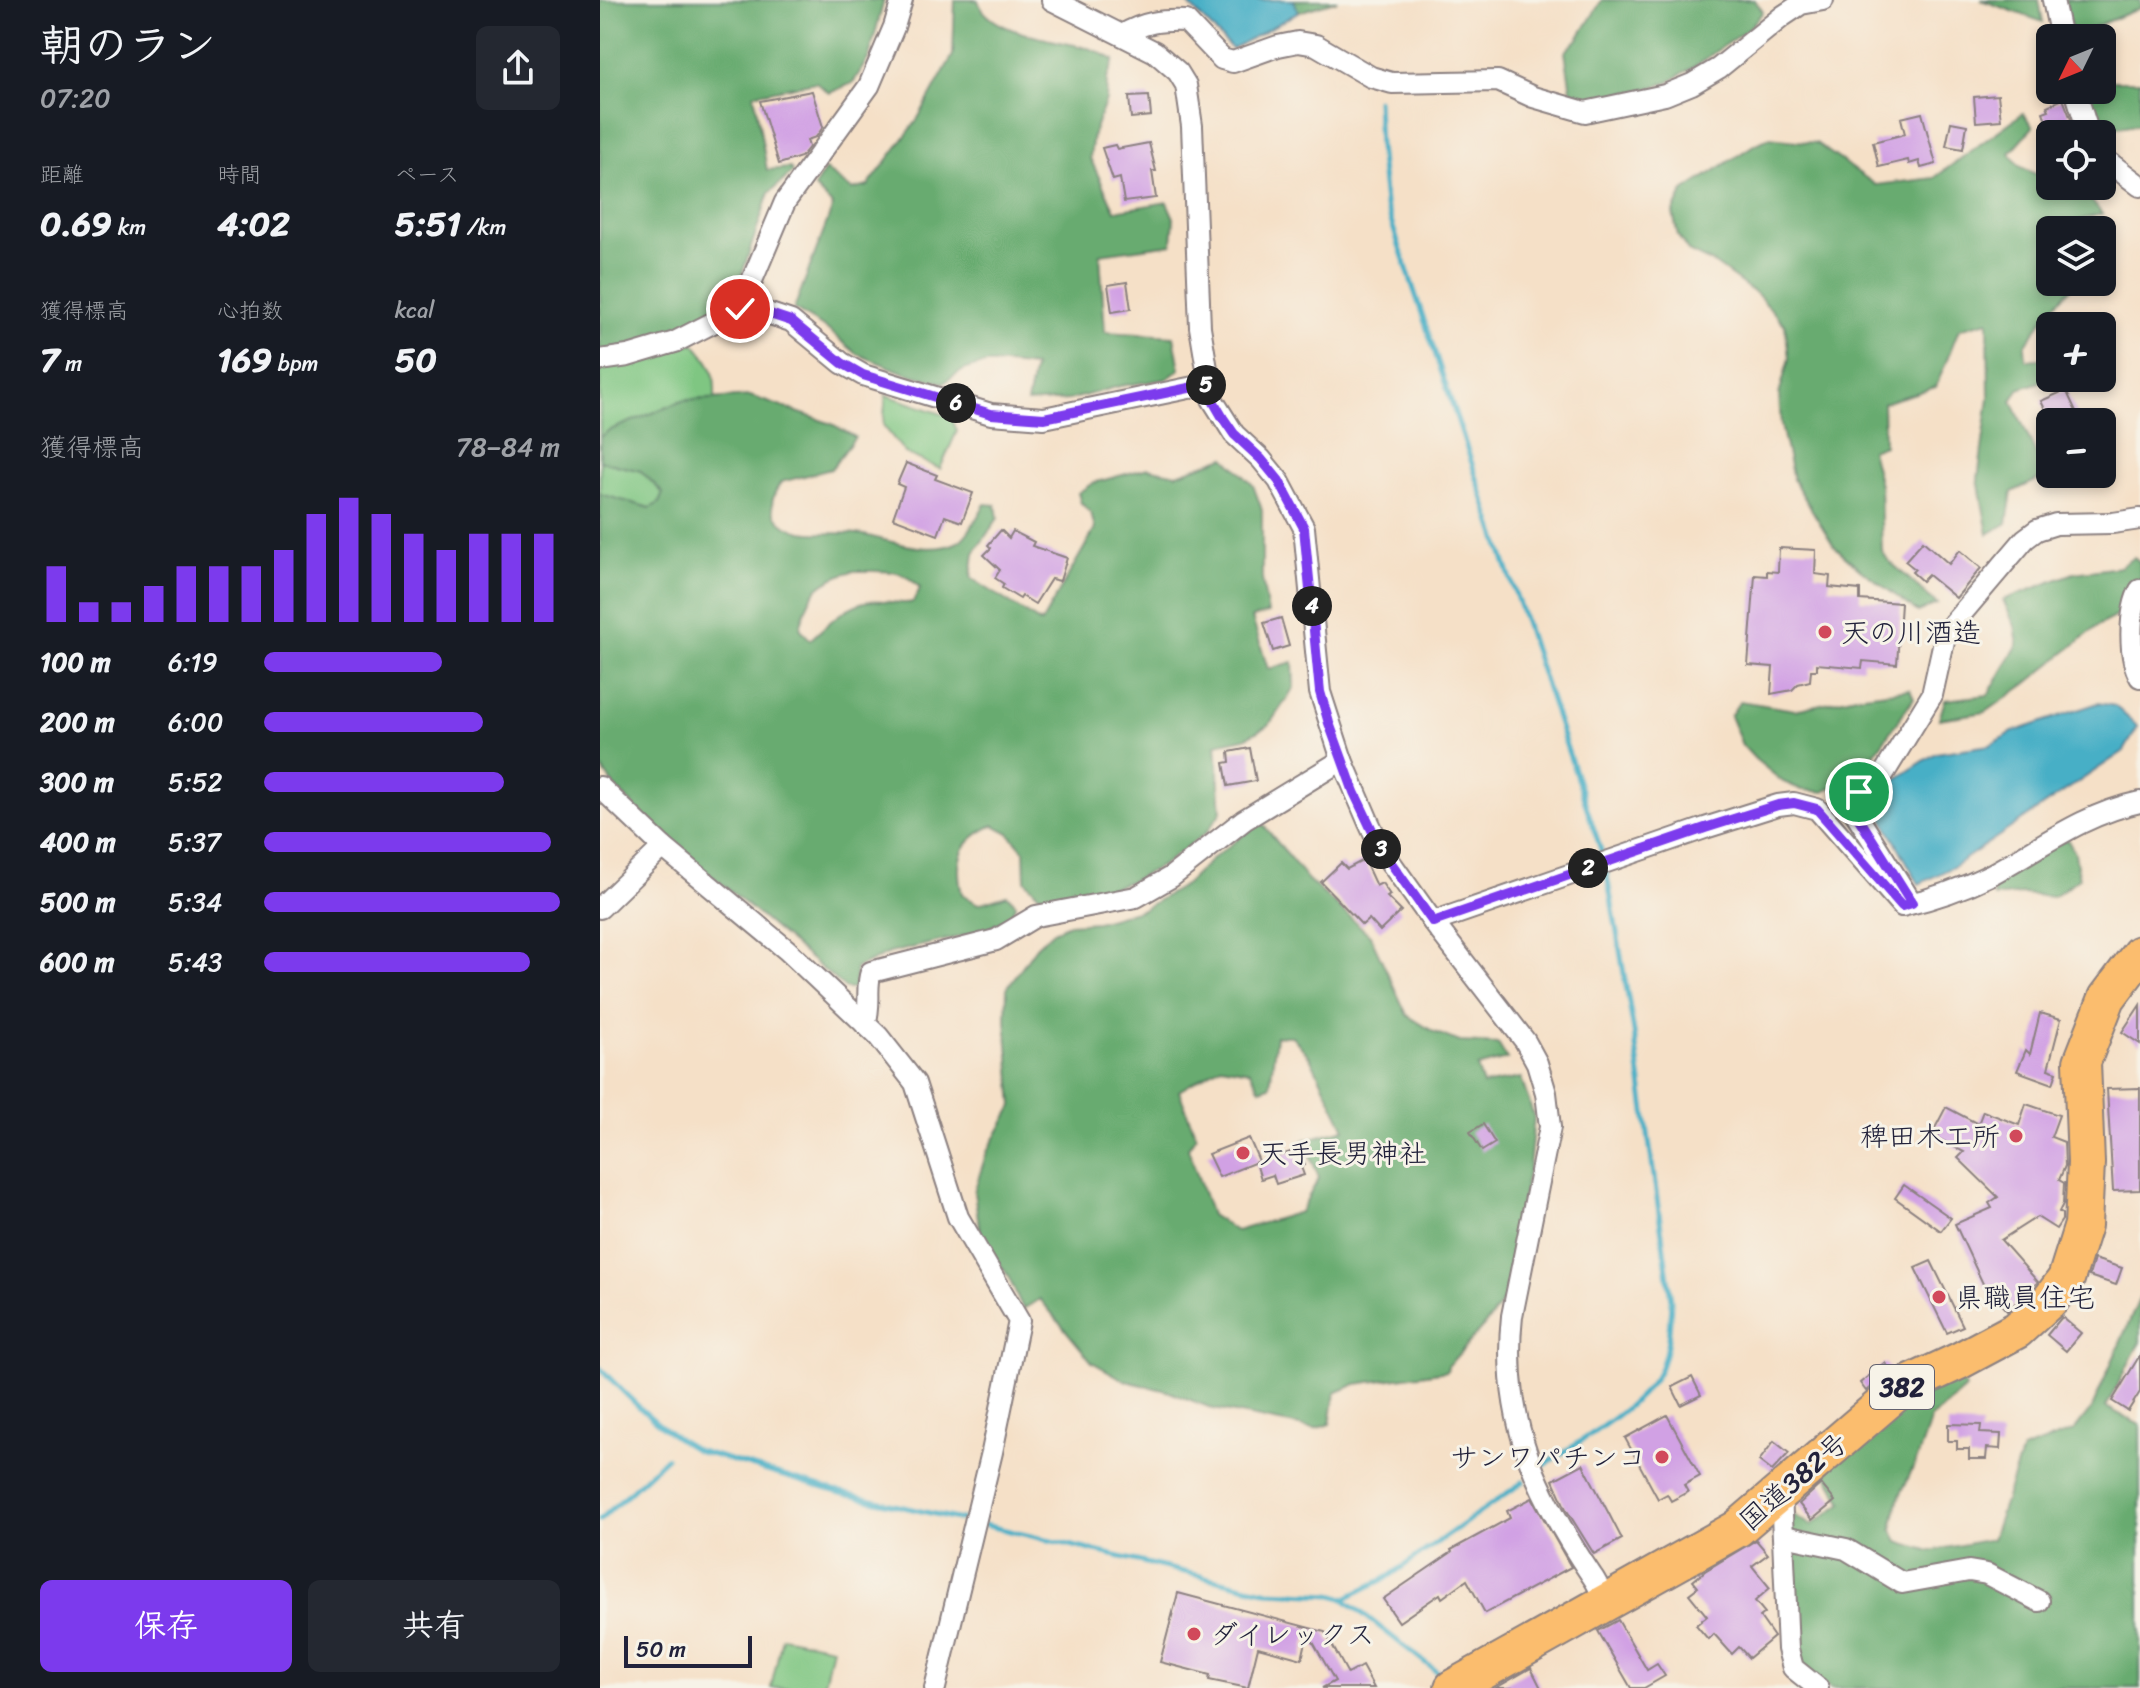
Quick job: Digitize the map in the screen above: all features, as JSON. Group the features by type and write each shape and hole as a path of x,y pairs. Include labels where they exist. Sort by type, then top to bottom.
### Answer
{"highway":[{"name":"国道382号","path":"1453,1688 1737,1529 1903,1387 1959,1361 2033,1318 2058,1290 2074,1257 2083,1225 2086,1163 2082,1062 2107,998 2140,954"}],"street":[{"path":"740,309 785,202 869,86 902,0"},
{"path":"1052,0 1155,52 1178,72 1186,85 1193,140 1200,327 1212,399 1234,434 1279,481 1304,528 1320,692 1342,760 1381,849 1525,1041 1537,1063 1546,1093 1550,1127 1512,1316 1510,1382 1520,1436 1538,1482 1607,1602"},
{"path":"1122,35 1136,26 1158,20 1186,21 1222,59 1233,62 1298,42 1316,45 1371,77 1392,83 1498,81 1533,97 1585,112 1665,95 1692,84 1719,68 1801,4 1823,0"},
{"path":"2053,0 2058,24"},
{"path":"2116,168 2140,186"},
{"path":"600,360 628,356 675,342 740,309 755,309 791,321 842,363 863,375 991,414 1044,418 1208,384"},
{"path":"1912,903 1851,806 1859,792 1870,796 1932,695 1946,632 2006,559 2037,530 2056,524 2140,519"},
{"path":"2140,590 2133,603 2132,649 2134,667 2140,677"},
{"path":"865,1024 871,1007 868,980 871,972 996,940 1036,916 1136,897 1171,877 1244,820 1342,760"},
{"path":"600,787 663,847 787,950 865,1024 915,1083 958,1217 1019,1321 992,1452 935,1688"},
{"path":"1433,922 1705,828 1778,805 1794,803 1817,809 1902,906 1988,875 2064,830 2097,815 2140,802"},
{"path":"600,908 663,847"},
{"path":"1781,1493 1788,1649 1793,1668 1818,1688"},
{"path":"1784,1536 1846,1549 1902,1583 1969,1571 1987,1574 2039,1601"}],"green space":[{"path":"600,0 884,0 869,57 853,83 829,93 816,82 754,94 767,170 790,168 793,172 769,193 739,283 717,307 685,329 600,354"},
{"path":"955,0 978,0 984,12 1010,29 1094,50 1114,60 1107,79 1106,100 1093,134 1090,158 1115,211 1167,202 1174,218 1172,244 1100,254 1105,332 1174,336 1180,369 1167,379 1120,386 1069,400 1027,403 1034,367 987,364 965,370 944,383 905,373 857,354 828,330 794,309 833,206 814,187 825,170 852,190 868,186 916,122 953,55"},
{"path":"1293,0 1338,0 1299,12"},
{"path":"1602,0 1755,0 1763,12 1750,27 1667,83 1590,98 1571,91 1565,52 1578,39"},
{"path":"1981,0 2039,0 2043,22"},
{"path":"2065,0 2140,0 2140,8 2101,24 2070,24"},
{"path":"2116,81 2140,81 2140,124 2116,127 2116,120 2093,120 2088,104 2116,104"},
{"path":"2023,113 2033,127 2010,153 2019,166 2036,174 2036,200 2091,200 2102,214 2036,216 2036,296 2063,296 2048,312 2036,312 2036,330 2025,346 2026,360 2036,359 2036,383 2019,389 2012,401 2036,454 2036,481 2012,492 2007,523 1988,534 1978,479 1989,398 1988,321 1959,329 1936,387 1883,403 1884,445 1871,450 1880,486 1882,551 1937,604 1918,612 1834,546 1793,479 1781,425 1779,395 1789,358 1785,325 1759,296 1715,264 1688,251 1678,236 1673,213 1684,191 1769,138 1816,143 1876,185 1934,178"},
{"path":"694,343 712,368 715,399 685,400 600,437 600,369"},
{"path":"886,395 951,417 957,431 940,469 905,453 883,425"},
{"path":"750,396 832,424 855,437 831,469 781,482 774,494 772,507 776,516 793,529 858,534 920,547 944,547 965,536 985,504 996,505 998,518 974,553 971,578 1041,623 1095,529 1091,513 1081,503 1078,493 1093,483 1148,468 1177,474 1225,457 1253,485 1262,510 1262,579 1268,613 1252,618 1268,669 1293,662 1294,688 1269,725 1245,738 1216,744 1221,812 1207,832 1163,865 1133,880 1095,894 1053,901 1037,893 1025,880 1024,851 1009,833 994,825 974,837 962,852 959,871 962,894 978,904 1007,895 1016,904 1010,917 984,931 890,953 856,968 854,989 846,989 658,830 614,786 600,766 600,494 650,508 659,503 663,493 641,471 600,461 600,437 682,401","holes":["854,571 898,573 920,588 913,602 874,600 860,603 837,616 810,640 800,628 811,597 831,579"]},
{"path":"600,461 641,471 663,493 659,503 650,508 600,494"},
{"path":"2134,557 2140,562 2140,604 2099,625 1986,712 1939,719 1945,700 1988,695 2018,644 2015,626 2003,600 2074,573 2120,567"},
{"path":"1910,689 1914,698 1863,770 1824,792 1802,790 1783,782 1742,745 1730,716 1740,701 1795,710 1856,696"},
{"path":"1261,822 1307,879 1370,935 1407,1015 1434,1032 1460,1042 1498,1044 1507,1059 1477,1067 1483,1085 1521,1078 1534,1117 1529,1169 1515,1229 1506,1297 1447,1371 1356,1384 1335,1393 1330,1424 1315,1429 1214,1409 1167,1391 1126,1381 1092,1362 1040,1299 1023,1309 1007,1274 981,1238 974,1192 987,1152 1013,1106 1006,1020 1007,988 1036,947 1053,931 1069,924 1097,922 1143,909 1186,884 1213,858","holes":["1276,1036 1292,1036 1310,1057 1345,1129 1304,1140 1319,1178 1300,1212 1236,1231 1211,1215 1188,1148 1196,1136 1179,1091 1221,1066 1250,1071 1260,1089 1270,1086"]},
{"path":"2067,839 2075,853 2079,878 2053,897 2023,894 1994,897 1992,880"},
{"path":"2140,1297 2140,1342 2106,1407 2140,1425 2140,1688 1831,1688 1799,1669 1789,1512 1811,1525 1843,1503 1823,1468 1898,1409 1959,1378 1966,1388 1931,1418 1918,1457 1898,1500 1892,1530 1898,1541 1930,1551 1992,1539 2022,1450 2074,1431 2092,1408"},
{"path":"782,1637 832,1647 823,1688 771,1688"}],"water":[{"path":"1167,0 1293,0 1299,12 1232,49 1188,4"},
{"path":"2098,703 2115,706 2138,727 2124,751 1953,867 1919,884 1870,796 1936,753 1990,745 2013,732"}],"building":[{"path":"812,91 823,127 816,137 807,140 809,147 801,157 779,164 760,101"},
{"path":"1998,95 2001,120 1976,122 1974,97"},
{"path":"1149,96 1151,116 1131,118 1129,97"},
{"path":"2065,104 2071,120 2046,120 2043,112 2049,110 2047,106"},
{"path":"1922,113 1936,164 1921,168 1919,161 1909,164 1908,160 1879,167 1873,142 1905,134 1901,118"},
{"path":"1951,122 1967,125 1963,149 1946,146"},
{"path":"1149,143 1156,171 1152,171 1156,198 1124,202 1120,178 1113,180 1102,148 1115,145 1117,149"},
{"path":"1127,282 1131,309 1112,312 1108,285"},
{"path":"2067,392 2074,408 2044,408 2041,401"},
{"path":"906,463 937,475 935,479 973,493 962,522 945,516 938,535 893,518 904,487 897,484"},
{"path":"1001,530 1009,538 1013,531 1034,542 1032,546 1067,558 1060,581 1051,579 1035,604 1002,588 1004,584 995,578 1000,570 984,555"},
{"path":"1923,541 1949,564 1960,550 1981,568 1956,598 1928,575 1922,581 1912,572 1915,569 1905,561"},
{"name":"天の川酒造","path":"1779,548 1816,550 1815,574 1830,576 1829,587 1860,590 1860,600 1901,603 1897,664 1863,661 1862,668 1817,664 1817,670 1811,670 1810,681 1798,684 1792,690 1771,694 1773,667 1748,665 1755,575 1767,576 1767,571 1778,572"},
{"path":"1281,618 1289,646 1273,651 1264,623"},
{"path":"1250,748 1256,781 1228,786 1224,763 1230,762 1229,752"},
{"path":"1364,860 1376,886 1382,883 1390,895 1387,897 1401,911 1380,931 1369,919 1362,925 1321,882 1341,863 1347,869"},
{"path":"2140,1005 2140,1044 2122,1032"},
{"path":"2040,1013 2061,1019 2048,1069 2057,1072 2053,1084 2017,1071 2026,1050 2030,1054"},
{"path":"2140,1088 2140,1190 2113,1191 2107,1089"},
{"path":"2026,1104 2059,1115 2051,1137 2064,1142 2065,1166 2059,1180 2064,1183 2063,1204 2059,1212 2062,1220 2056,1229 2037,1217 2001,1240 2038,1282 2007,1311 1984,1286 1955,1224 1992,1208 1989,1203 1998,1197 1958,1158 1964,1152 1937,1138 1940,1133 1934,1130 1946,1107 1978,1124 1983,1111 2019,1125"},
{"path":"1483,1124 1495,1143 1482,1151 1470,1132"},
{"path":"1249,1138 1259,1161 1219,1177 1208,1154"},
{"path":"1300,1149 1305,1165 1301,1167 1304,1175 1276,1184 1273,1175 1261,1179 1256,1163"},
{"name":"県職員住宅","path":"1904,1185 1951,1218 1941,1231 1895,1198"},
{"path":"2094,1259 2122,1268 2116,1285 2089,1276"},
{"name":"県職員住宅","path":"1931,1261 1963,1326 1947,1333 1915,1268"},
{"path":"2062,1317 2081,1333 2066,1351 2047,1335"},
{"path":"2140,1355 2140,1392 2128,1411 2112,1401"},
{"path":"1885,1363 1890,1370 1866,1391 1860,1383"},
{"path":"1692,1377 1701,1395 1681,1405 1672,1387"},
{"name":"サンワパチンコ","path":"1667,1415 1700,1476 1684,1485 1688,1492 1671,1501 1667,1494 1658,1499 1625,1438"},
{"path":"1948,1424 1981,1425 1980,1433 2001,1434 2000,1449 1987,1448 1986,1459 1969,1459 1969,1449 1957,1449 1957,1441 1948,1441"},
{"path":"1774,1441 1789,1453 1772,1471 1759,1461"},
{"path":"1583,1464 1622,1539 1594,1554 1566,1509 1553,1480"},
{"path":"1821,1484 1835,1501 1812,1520 1799,1504"},
{"path":"1532,1498 1571,1567 1485,1613 1467,1580 1399,1622 1383,1599 1451,1550 1510,1518 1507,1511"},
{"path":"1756,1540 1768,1554 1752,1566 1770,1588 1755,1601 1765,1613 1760,1617 1774,1637 1749,1658 1739,1647 1732,1654 1714,1634 1708,1639 1696,1625 1707,1616 1689,1594 1698,1587 1693,1581 1705,1571"},
{"path":"1178,1593 1325,1632 1348,1674 1362,1666 1374,1688 1322,1688 1335,1681 1308,1633 1302,1659 1258,1647 1248,1688 1209,1680 1210,1675 1160,1662"},
{"path":"1618,1620 1647,1670 1657,1664 1665,1676 1644,1688 1631,1688 1598,1631"},
{"path":"1531,1668 1541,1688 1496,1688"}],"waterway":[{"path":"1377,100 1385,203 1604,859"},
{"path":"1543,1466 1609,1422 1641,1395 1661,1367 1669,1334 1671,1300 1634,1032 1606,869"},
{"path":"600,1368 657,1423 696,1450 841,1493 970,1522"},
{"path":"600,1520 666,1458"},
{"path":"1344,1599 1388,1577 1523,1482"},
{"path":"980,1524 1269,1592 1333,1595 1344,1599 1441,1675"}],"place":[{"name":"天の川酒造","path":"1825,632"},
{"name":"稗田木工所","path":"2016,1136"},
{"name":"天手長男神社","path":"1243,1153"},
{"name":"県職員住宅","path":"1939,1297"},
{"name":"サンワパチンコ","path":"1662,1457"},
{"name":"ダイレックス","path":"1194,1634"}],"route":[{"path":"740,309 770,312 791,321 842,363 863,375 991,414 1044,418 1208,384 1223,418 1234,434 1279,481 1304,528 1320,692 1329,723 1354,792 1381,849 1433,922 1705,828 1778,805 1794,803 1817,809 1902,906 1912,903 1851,806 1859,792"}]}
